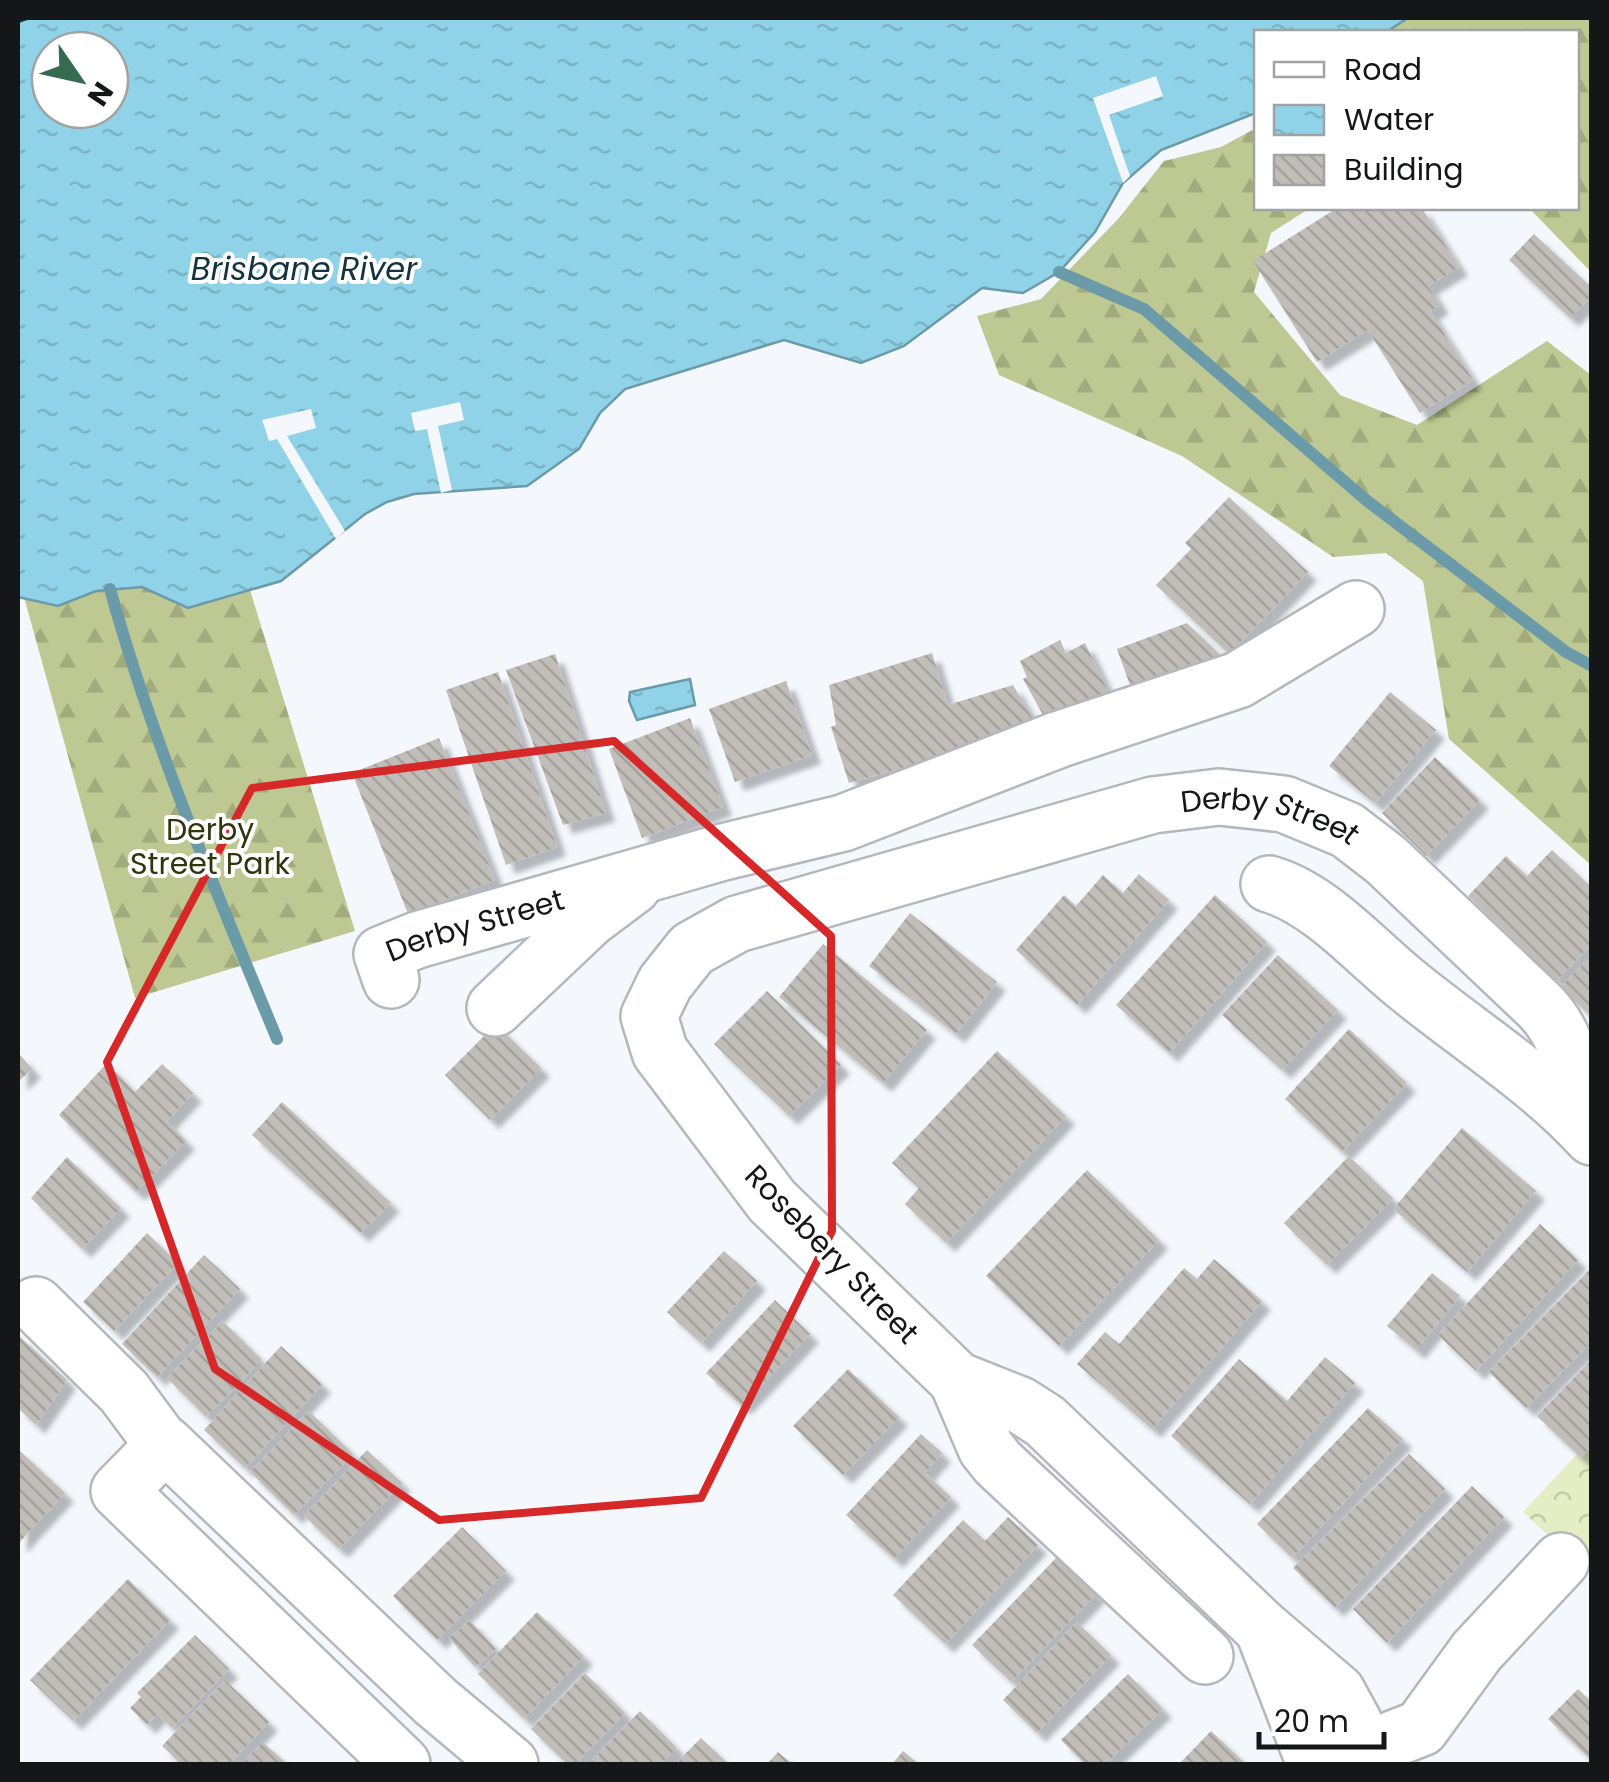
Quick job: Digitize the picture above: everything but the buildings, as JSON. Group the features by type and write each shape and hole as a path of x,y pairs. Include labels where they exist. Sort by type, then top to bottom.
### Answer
{"street":[{"name":"Derby Street","path":"390,980 382,954 417,940 843,822 1060,739 1238,680 1356,609"},
{"name":"Derby Street","path":"649,1022 655,1000 692,949 737,924 1153,804 1254,798 1316,815 1365,843 1552,1018 1573,1056 1592,1136"},
{"path":"789,838 800,904"},
{"name":"Derby Street","path":"495,1008 589,920 652,874"},
{"name":"Derby Street","path":"1269,884 1294,895 1330,921 1528,1078 1592,1136"},
{"path":"1552,1018 1592,1058"},
{"name":"Rosebery Street","path":"649,1022 660,1052 767,1195 957,1380 1020,1405 1045,1421 1261,1627 1310,1742 1338,1754"},
{"path":"36,1305 124,1392 164,1446 435,1701 510,1764"},
{"name":"Rosebery Street","path":"957,1380 986,1448 998,1463 1205,1656"},
{"path":"164,1446 119,1491 402,1764"},
{"path":"237,1607 284,1559"},
{"path":"1338,1754 1386,1702 1477,1652 1560,1561"},
{"path":"435,1701 474,1764"}],"highlighted area":[{"path":"614,741 831,936 832,1231 701,1498 439,1520 215,1369 107,1062 252,788"}],"green space":[{"path":"1408,18 1591,18 1591,272 1531,210 1579,210 1579,30 1389,30"},
{"path":"1254,129 1254,210 1307,210 1271,233 1254,292 1340,395 1417,425 1547,341 1591,375 1591,865 1449,739 1423,581 1386,553 1333,557 1182,456 999,375 977,316 1041,299 1119,218 1164,161 1221,147"},
{"name":"Derby Street Park","path":"142,587 188,607 250,590 355,931 135,998 24,597 58,606 96,591"},
{"path":"1591,1439 1591,1575 1523,1512"}],"water":[{"name":"Brisbane River","path":"18,18 1408,18 1389,30 1254,30 1254,114 1161,150 1123,183 1095,232 1059,272 1023,293 982,288 904,346 861,363 784,340 625,389 600,413 579,449 527,486 414,494 387,502 365,514 281,581 188,608 142,587 96,591 58,606 18,597"},
{"path":"690,679 695,705 637,720 629,701 630,692"}],"pier":[{"path":"1156,76 1163,96 1109,115 1130,176 1123,183 1093,98"},
{"path":"460,402 464,420 438,426 452,490 441,493 427,429 415,431 411,413"},
{"path":"311,409 316,428 287,436 345,531 336,539 277,439 269,441 262,420"}],"waterway":[{"path":"1059,272 1144,309 1366,500 1566,652 1592,666"},
{"path":"110,589 166,760 277,1039"}],"ferry route":[{"path":"18,22 29,18"}]}
